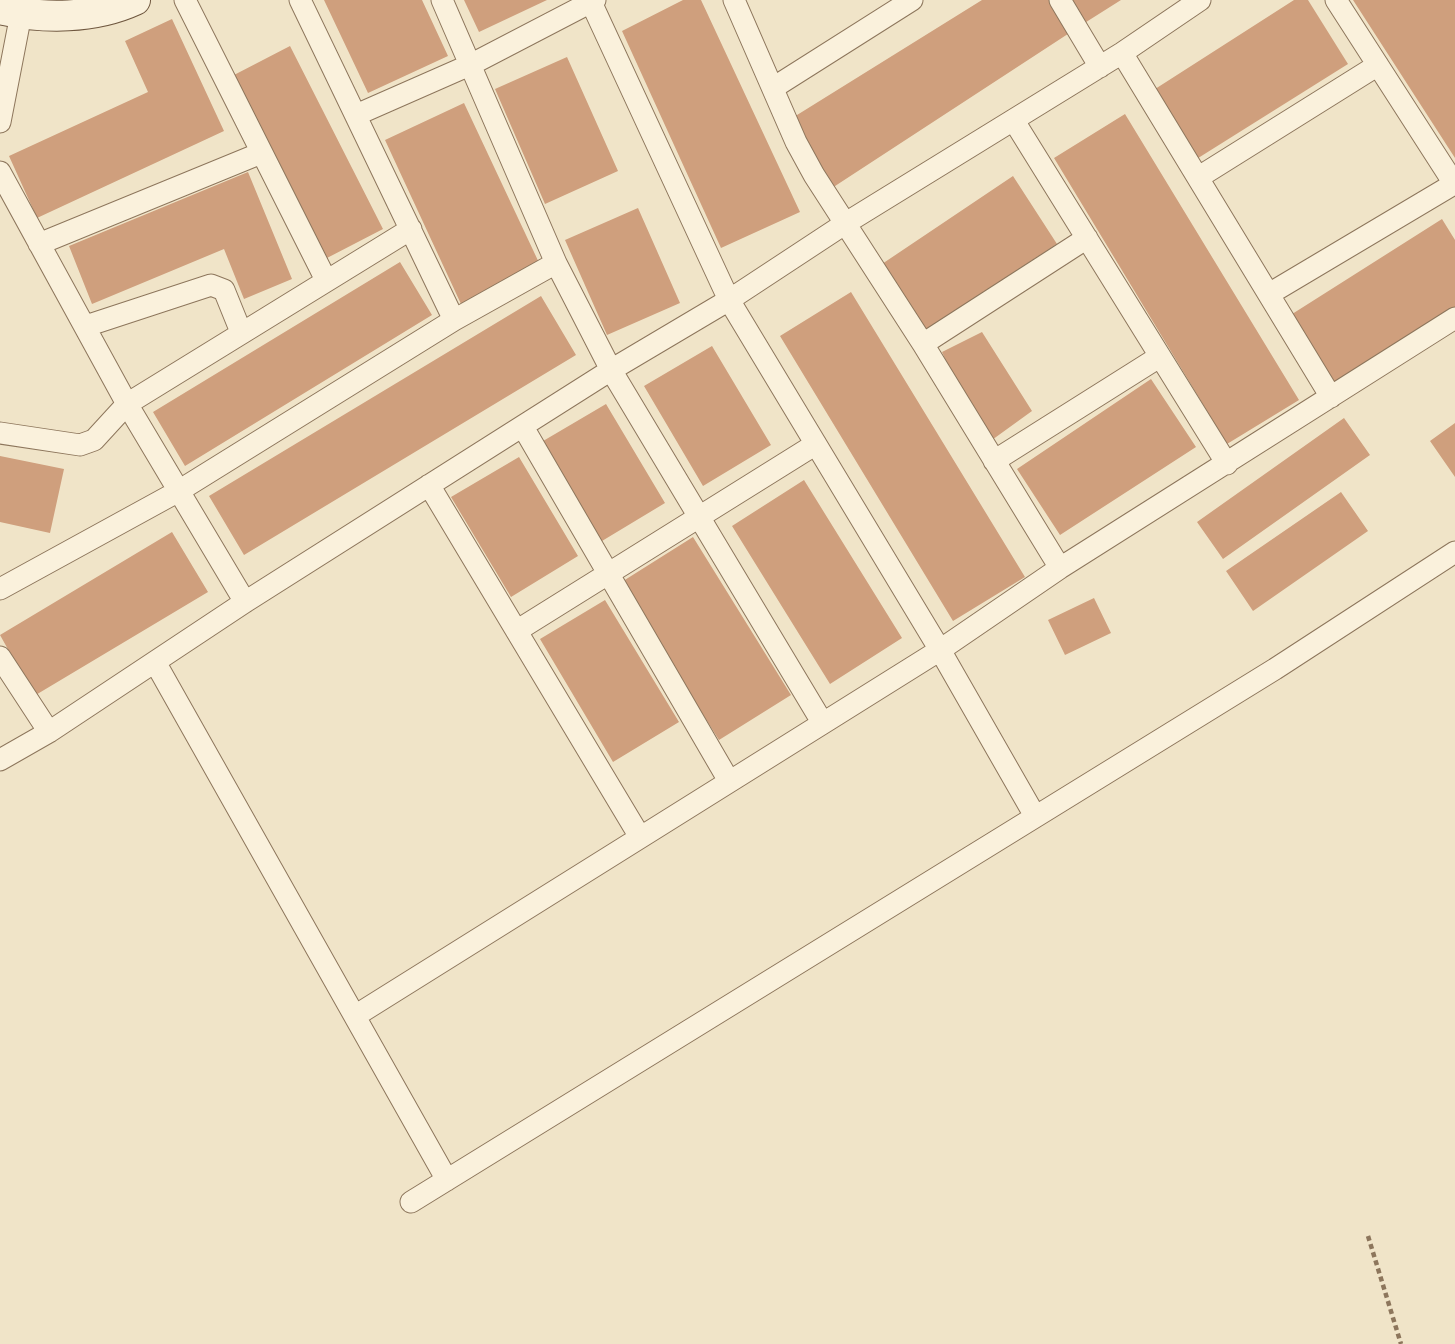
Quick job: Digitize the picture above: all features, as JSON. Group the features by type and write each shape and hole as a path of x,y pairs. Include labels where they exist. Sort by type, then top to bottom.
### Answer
{"street":[{"path":"0,121 11,11 69,15 103,12 135,0"},
{"path":"185,0 326,280"},
{"path":"300,0 454,320"},
{"path":"442,0 556,263 611,370 822,722"},
{"path":"734,0 808,164 923,344 1060,568"},
{"path":"773,88 912,0"},
{"path":"1060,0 1100,67"},
{"path":"0,760 48,732 245,602 611,370 729,300 846,223 1100,67 1200,0"},
{"path":"1269,294 1455,185 1336,0"},
{"path":"356,115 472,64 592,1 729,300 940,650 1035,816"},
{"path":"1122,53 1331,397"},
{"path":"1199,177 1378,65"},
{"path":"1014,121 1227,464"},
{"path":"39,244 261,153"},
{"path":"0,172 177,492 245,602"},
{"path":"0,433 80,445 94,440 127,404 411,229"},
{"path":"923,344 1087,238"},
{"path":"0,589 177,492 454,320 556,263"},
{"path":"86,326 211,285 224,290 241,332"},
{"path":"355,1017 940,650 1060,568 1455,318"},
{"path":"994,461 1159,357"},
{"path":"523,427 729,781"},
{"path":"518,630 816,444"},
{"path":"429,485 640,837"},
{"path":"411,1202 1275,668 1455,552"},
{"path":"0,657 48,732"},
{"path":"155,662 447,1180"}],"path":[{"path":"1367,1236 1401,1344"}],"building":[{"path":"324,0 422,0 448,56 368,93"},
{"path":"464,0 547,0 479,32"},
{"path":"683,0 701,0 800,212 721,248 622,31"},
{"path":"982,0 1054,0 1074,30 832,188 789,120"},
{"path":"1067,0 1121,0 1083,24"},
{"path":"1294,0 1308,0 1348,64 1195,160 1152,91"},
{"path":"1353,0 1455,0 1455,158"},
{"path":"172,19 224,131 37,218 9,156 148,92 125,41"},
{"path":"290,46 383,229 327,258 234,75"},
{"path":"567,57 618,171 545,204 495,89"},
{"path":"464,103 541,267 461,304 385,140"},
{"path":"1125,114 1299,400 1227,444 1054,158"},
{"path":"248,172 292,279 244,299 224,249 92,304 69,246"},
{"path":"1013,176 1057,244 922,332 879,266"},
{"path":"638,208 680,303 607,335 565,240"},
{"path":"1442,219 1455,240 1455,308 1333,386 1289,316"},
{"path":"400,262 432,315 185,466 153,412"},
{"path":"851,292 1025,577 953,621 780,336"},
{"path":"541,296 576,355 244,555 209,496"},
{"path":"982,332 1032,411 985,445 942,352"},
{"path":"712,346 771,445 703,486 644,386"},
{"path":"1151,379 1196,447 1060,535 1017,469"},
{"path":"606,404 665,503 597,544 538,444"},
{"path":"1344,418 1370,455 1223,559 1197,522"},
{"path":"1455,423 1455,477 1430,441"},
{"path":"0,456 64,469 50,533 0,522"},
{"path":"519,457 578,556 511,597 451,497"},
{"path":"804,480 902,638 830,684 732,526"},
{"path":"1341,492 1368,531 1253,611 1226,571"},
{"path":"172,532 208,592 34,696 0,635"},
{"path":"693,537 791,695 719,740 620,583"},
{"path":"1094,598 1111,633 1065,655 1048,620"},
{"path":"605,600 679,722 613,762 540,639"}]}
